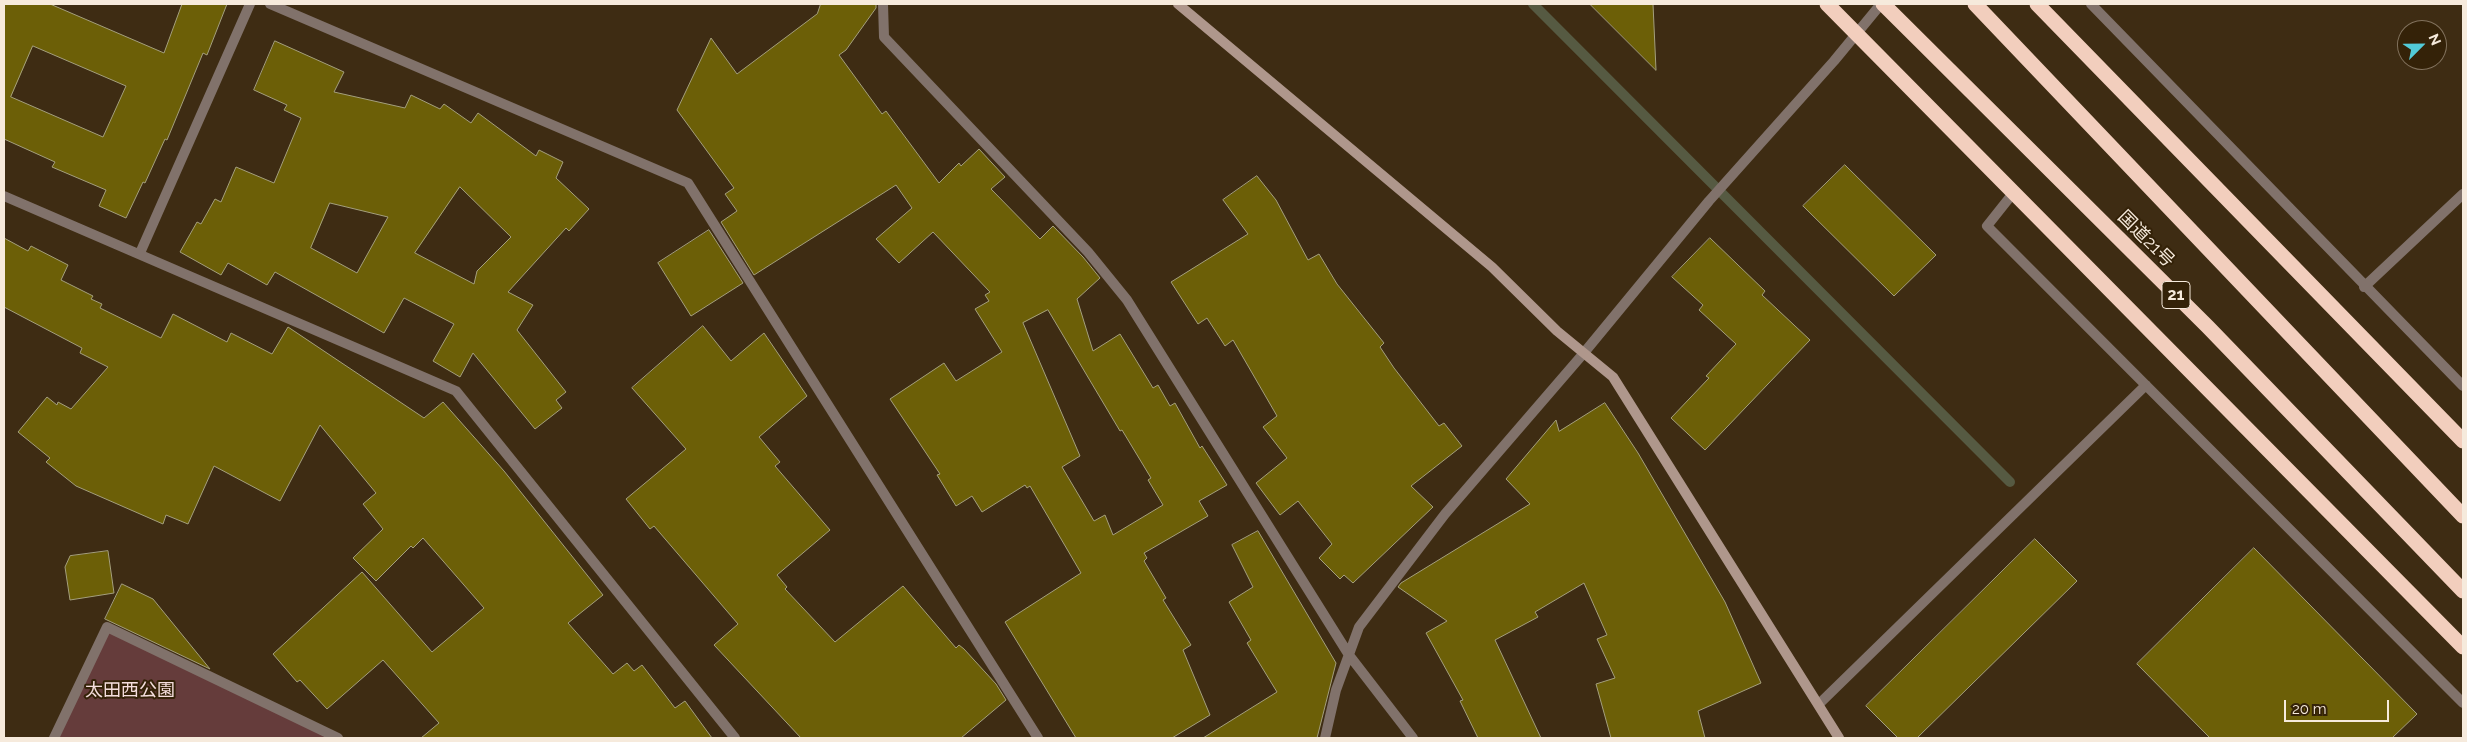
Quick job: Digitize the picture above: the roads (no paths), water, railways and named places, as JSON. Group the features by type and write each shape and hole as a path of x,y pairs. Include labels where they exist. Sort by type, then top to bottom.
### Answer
{"highway":[{"path":"1828,4 2463,647"},
{"name":"国道21号","path":"1882,4 2208,327 2463,590"},
{"path":"1975,4 2463,516"},
{"path":"2037,4 2463,441"}],"street":[{"path":"140,253 250,4"},
{"path":"270,4 688,183 1038,738"},
{"path":"883,4 884,37 1088,252 1127,300 1349,655 1413,738"},
{"path":"1178,4 1492,268 1583,354 1612,378 1839,738"},
{"path":"1325,738 1336,690 1359,627 1439,521 1583,354 1709,201 1882,4"},
{"path":"2091,4 2364,287 2463,386"},
{"path":"2014,192 1987,226 2463,702"},
{"path":"2364,287 2463,194"},
{"path":"4,196 140,253 456,391 735,738"},
{"path":"1819,704 2146,385"},
{"path":"54,738 107,627 338,738"}],"waterway":[{"path":"1533,4 2010,482"}],"park label":[{"name":"太田西公園","path":"130,691"}]}
